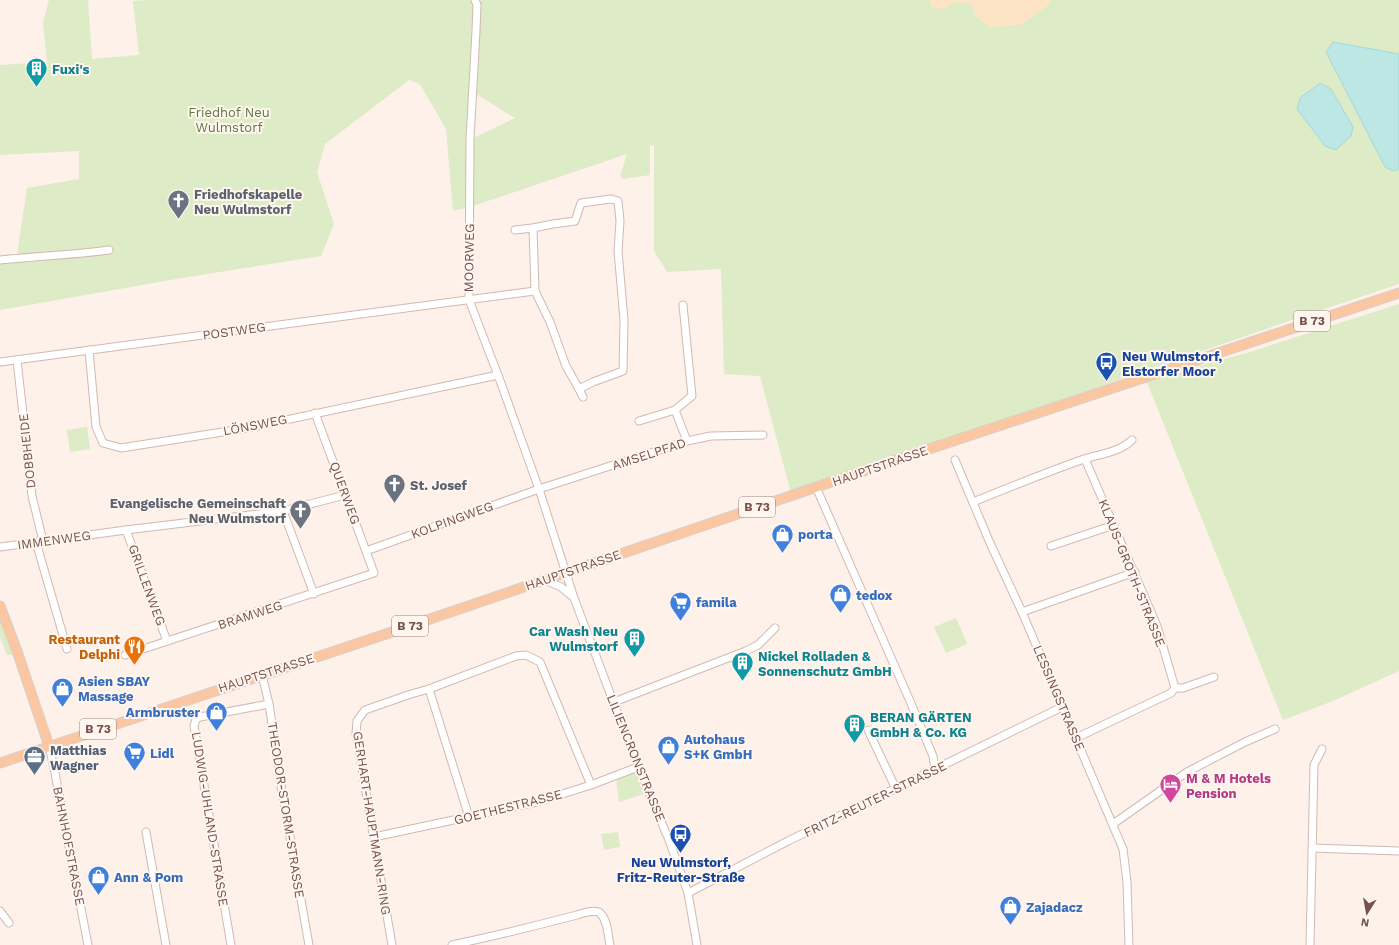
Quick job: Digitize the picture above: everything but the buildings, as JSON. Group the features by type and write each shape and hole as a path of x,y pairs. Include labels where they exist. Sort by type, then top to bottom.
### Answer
{"main road":[{"name":"HAUPTSTRASSE","path":"0,763 545,580 816,487 1399,293"},
{"path":"0,606 49,746"}],"street":[{"name":"MOORWEG","path":"475,0 477,5 470,139 469,300 539,489 565,573"},
{"path":"515,230 575,221 582,203 611,199 618,201 620,221 618,251 624,320 623,371 593,382 579,390"},
{"path":"532,228 536,291 550,322 566,366 583,398"},
{"path":"0,260 24,257 73,255 109,250"},
{"name":"POSTWEG","path":"0,362 536,291"},
{"path":"639,421 676,410 692,396 683,305"},
{"name":"LÖNSWEG","path":"89,350 96,427 103,444 121,448 248,428 498,376"},
{"name":"DOBBHEIDE","path":"17,360 32,496 40,542 68,649"},
{"path":"676,410 687,441"},
{"name":"QUERWEG","path":"315,413 374,573"},
{"name":"AMSELPFAD","path":"539,489 687,441 711,436 763,435"},
{"path":"973,502 1085,459 1126,446 1132,440"},
{"name":"KLAUS-GROTH-STRASSE","path":"1085,459 1157,626 1175,688"},
{"name":"LESSINGSTRASSE","path":"955,460 1114,824 1123,849 1127,882 1129,945"},
{"path":"816,487 866,598 933,756 935,770"},
{"name":"KOLPINGWEG","path":"366,551 539,489"},
{"name":"IMMENWEG","path":"0,547 283,511 345,495"},
{"path":"283,511 314,594"},
{"path":"1052,546 1114,525"},
{"name":"GRILLENWEG","path":"126,530 167,641"},
{"path":"1022,612 1135,572"},
{"name":"BRAMWEG","path":"125,655 374,573"},
{"name":"LILIENCRONSTRASSE","path":"565,573 638,767 669,840 688,893 697,945"},
{"path":"545,580 562,587 574,598"},
{"path":"614,702 746,651 758,645 775,628"},
{"name":"GERHART-HAUPTMANN-RING","path":"392,945 356,734 357,722 365,710 429,689 516,656 526,655 540,662 591,785"},
{"name":"THEODOR-STORM-STRASSE","path":"262,674 269,704 282,792 309,945"},
{"path":"1076,738 1171,693 1175,688 1183,688 1214,677"},
{"path":"429,689 469,817"},
{"name":"LUDWIG-UHLAND-STRASSE","path":"231,945 194,726 196,720 200,717 269,704"},
{"name":"FRITZ-REUTER-STRASSE","path":"688,893 1062,707"},
{"path":"1114,824 1187,772 1245,742 1275,729"},
{"path":"868,730 896,789"},
{"name":"BAHNHOFSTRASSE","path":"49,746 88,945"},
{"path":"1310,945 1314,765 1322,749"},
{"name":"GOETHESTRASSE","path":"374,837 537,802 591,785 638,767"},
{"path":"146,832 166,945"},
{"path":"1312,848 1399,851"},
{"path":"0,911 9,923"},
{"path":"452,945 581,914 597,912 600,913 605,920 610,945"}],"green space":[{"name":"Friedhof Neu Wulmstorf","path":"49,0 88,0 92,59 139,55 133,1 148,0 930,0 931,7 954,2 971,3 976,16 1047,6 1051,0 1399,0 1399,54 1333,42 1394,171 1399,169 1399,284 791,493 760,376 724,374 721,269 667,272 654,251 654,145 650,146 650,175 623,179 620,176 627,154 470,207 453,211 446,129 420,84 409,80 325,144 317,172 334,224 321,256 182,278 0,310 0,263 17,255 27,188 79,179 79,151 0,155 0,65 47,62 43,23","holes":["473,92 515,118 471,139"]},
{"path":"1399,304 1399,671 1333,701 1283,720 1146,380 1247,353"},
{"path":"87,427 90,449 70,452 67,430"},
{"path":"956,618 967,644 946,653 934,627"},
{"path":"0,620 13,655 7,655 0,637"},
{"path":"635,771 644,794 619,802 616,778"},
{"path":"618,832 620,847 604,850 601,834"}],"sand":[{"path":"930,0 1051,0 1047,6 1020,25 990,27 976,16 971,3 954,2 943,9 931,7"}],"water":[{"path":"1333,42 1399,54 1399,169 1394,171 1385,167 1326,52"},
{"path":"1320,83 1331,89 1353,127 1351,136 1336,150 1325,146 1297,109 1300,98"}],"place":[{"name":"Fuxi's","path":"36,88"},
{"name":"Friedhofskapelle Neu Wulmstorf","path":"178,220"},
{"name":"Neu Wulmstorf, Elstorfer Moor","path":"1106,382"},
{"name":"St. Josef","path":"394,504"},
{"name":"Evangelische Gemeinschaft Neu Wulmstorf","path":"301,530"},
{"name":"porta","path":"782,554"},
{"name":"tedox","path":"840,614"},
{"name":"famila","path":"681,622"},
{"name":"Car Wash Neu Wulmstorf","path":"634,658"},
{"name":"Restaurant Delphi","path":"135,666"},
{"name":"Nickel Rolladen & Sonnenschutz GmbH","path":"742,682"},
{"name":"Asien SBAY Massage","path":"62,708"},
{"name":"Armbruster","path":"216,732"},
{"name":"BERAN GÄRTEN GmbH & Co. KG","path":"854,744"},
{"name":"Autohaus S+K GmbH","path":"669,766"},
{"name":"Lidl","path":"134,772"},
{"name":"Matthias Wagner","path":"34,776"},
{"name":"M & M Hotels Pension","path":"1170,804"},
{"name":"Neu Wulmstorf, Fritz-Reuter-Straße","path":"681,854"},
{"name":"Ann & Pom","path":"99,896"},
{"name":"Zajadacz","path":"1010,926"}]}
